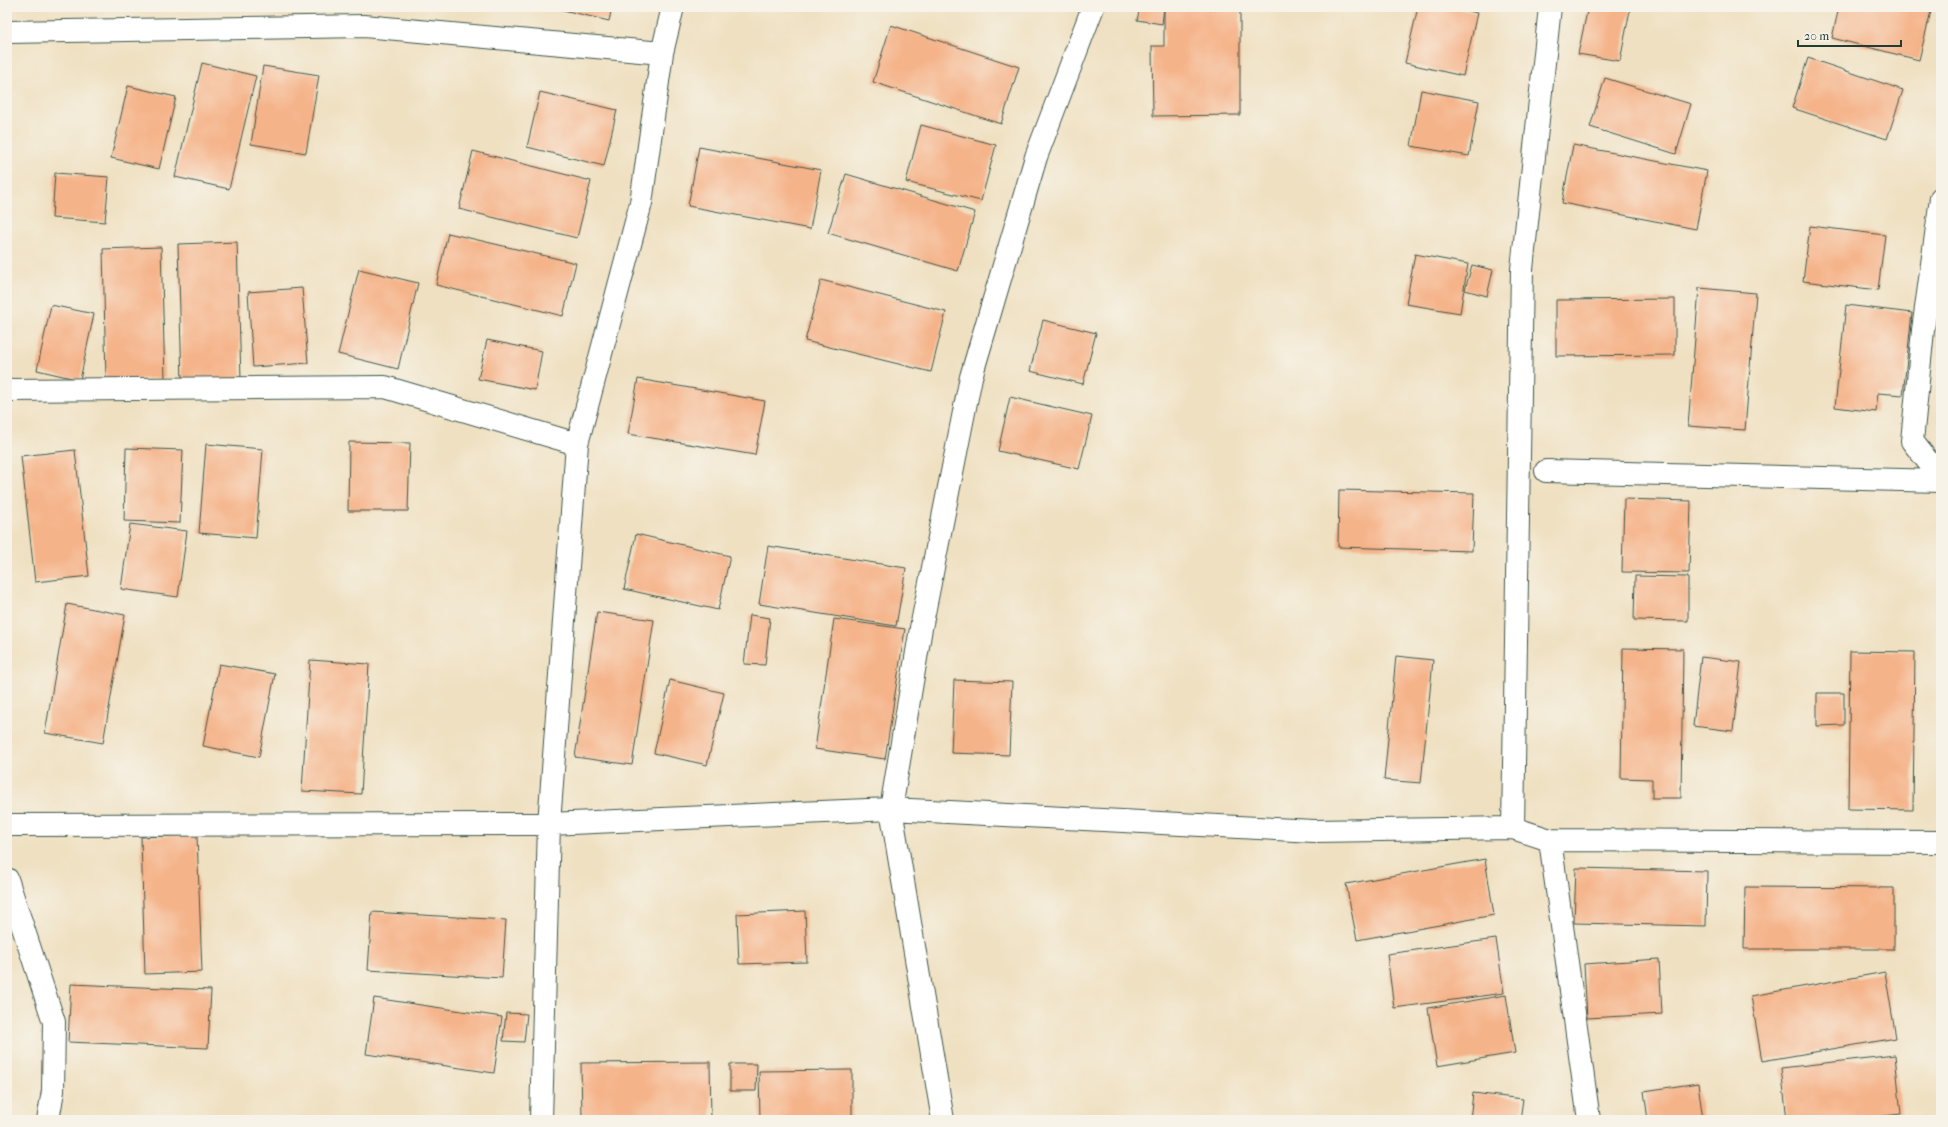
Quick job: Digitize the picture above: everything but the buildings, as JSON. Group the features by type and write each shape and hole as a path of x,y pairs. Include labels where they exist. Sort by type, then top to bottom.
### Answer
{"street":[{"path":"541,1120 549,824 577,444 641,203 662,53 673,7"},
{"path":"944,1120 891,809 921,628 972,377 1036,157 1093,7"},
{"path":"1513,828 1522,269 1550,7"},
{"path":"7,32 364,26 662,53"},
{"path":"1941,198 1923,330 1912,440 1941,479"},
{"path":"7,390 385,387 577,444"},
{"path":"1546,471 1941,479"},
{"path":"7,825 549,824 891,809 1314,831 1513,828 1550,840 1941,842"},
{"path":"1550,840 1589,1120"},
{"path":"7,879 54,1022 53,1091 48,1120"}]}
